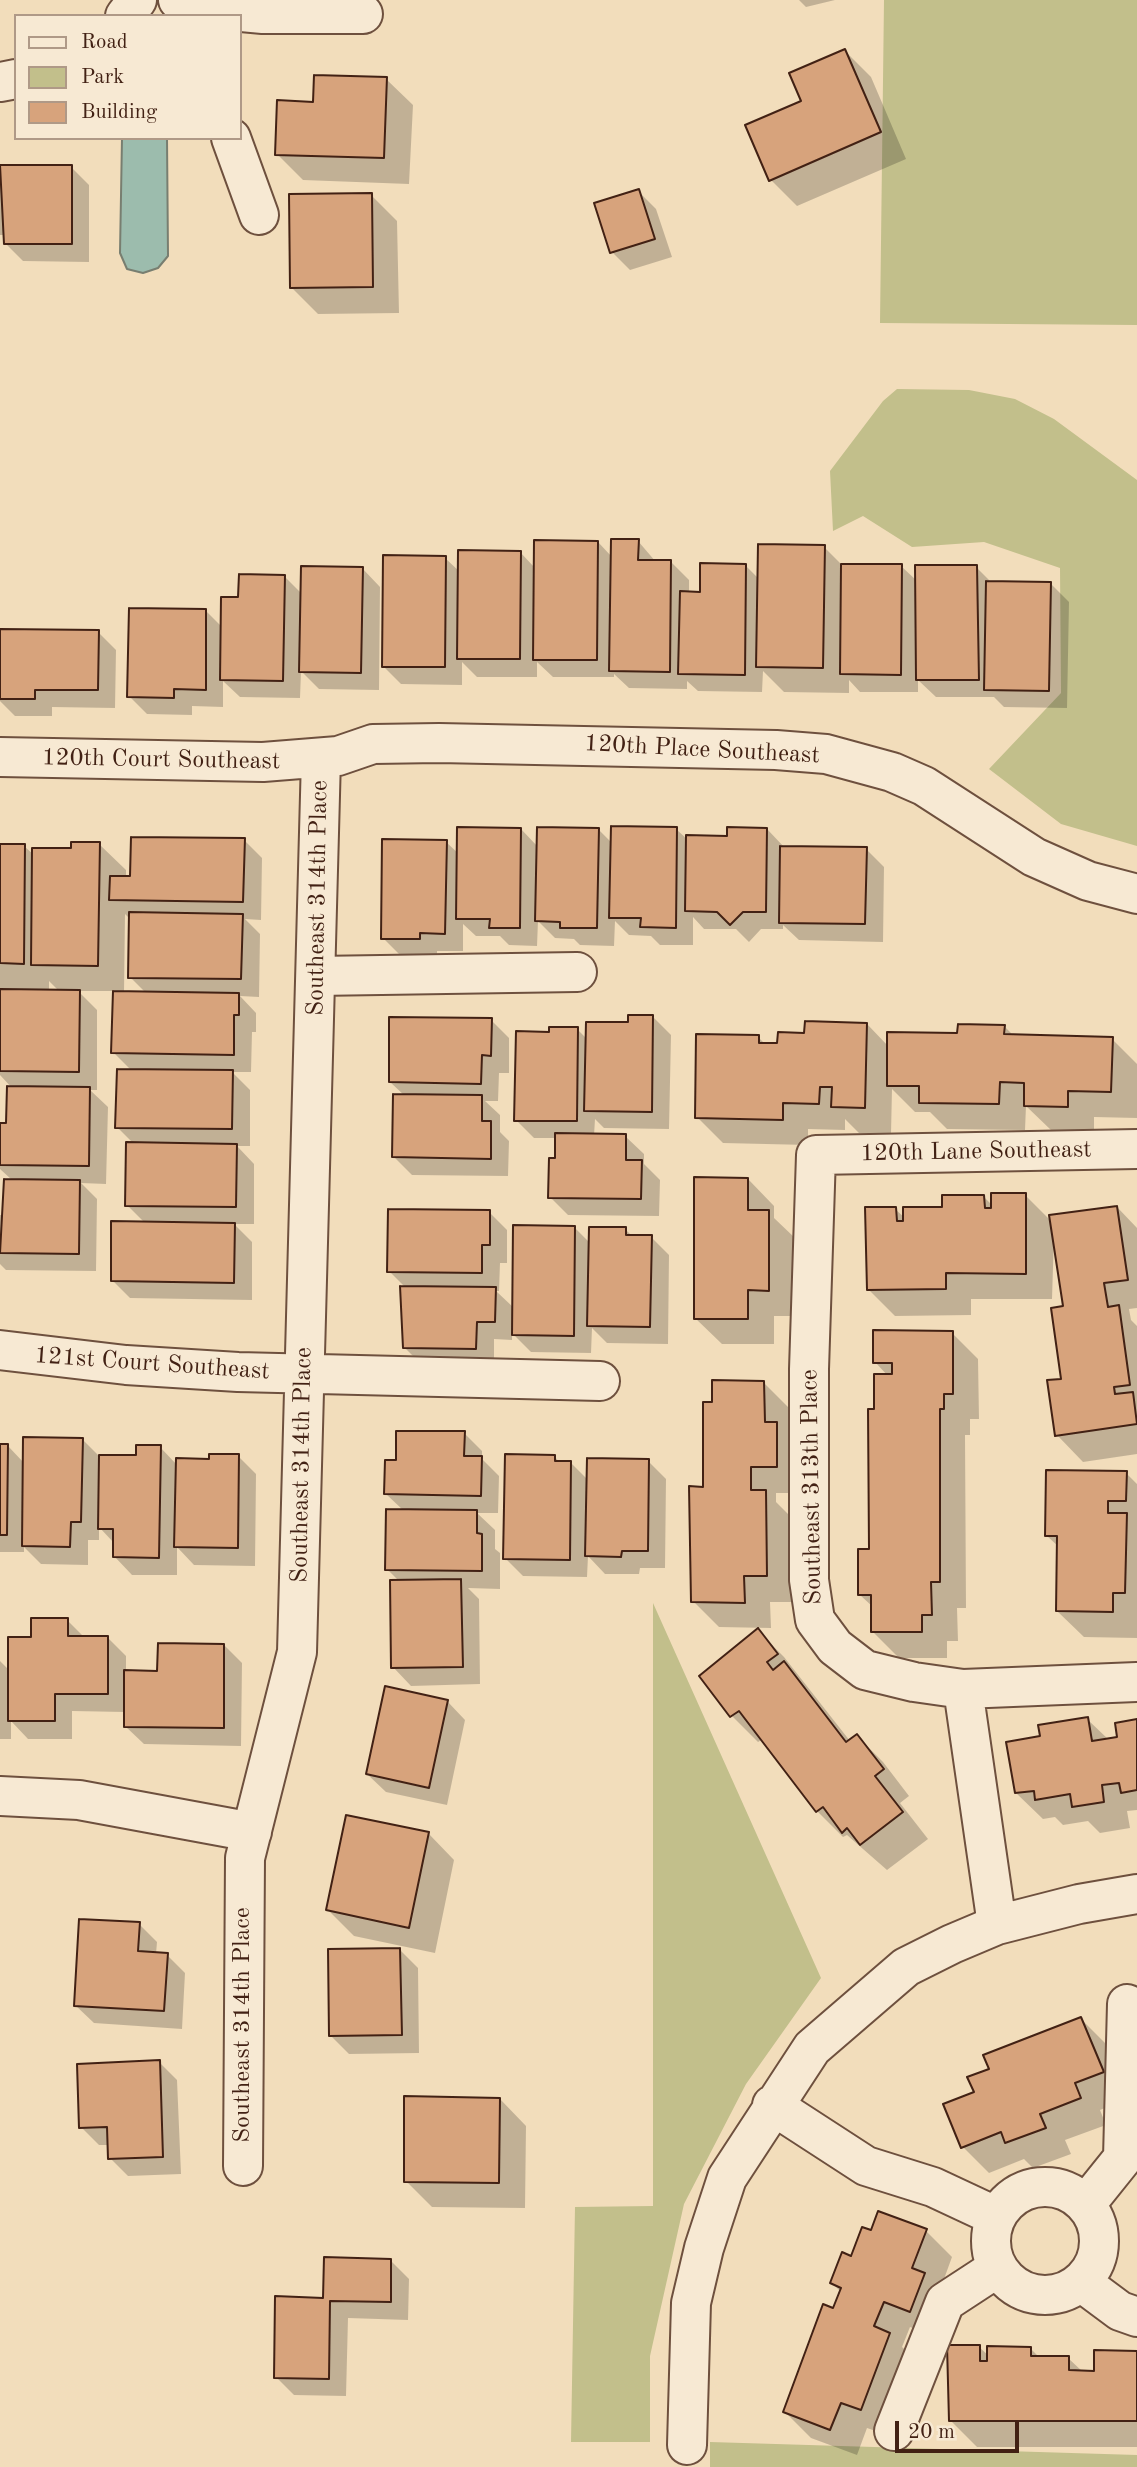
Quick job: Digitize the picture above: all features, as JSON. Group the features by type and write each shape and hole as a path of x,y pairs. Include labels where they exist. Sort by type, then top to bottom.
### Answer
{"street":[{"path":"127,14 138,0"},
{"path":"178,0 229,14 363,14"},
{"path":"232,140 259,215"},
{"name":"120th Place Southeast","path":"321,758 373,744 439,743 776,750 826,754 892,772 924,786 1034,857 1088,881 1137,894"},
{"name":"120th Court Southeast","path":"0,757 250,762 321,758"},
{"name":"Southeast 314th Place","path":"243,2166 243,1887 252,1832 298,1652 321,758"},
{"path":"316,976 577,972"},
{"name":"120th Lane Southeast","path":"816,1154 1137,1149"},
{"name":"Southeast 313th Place","path":"816,1154 809,1369 809,1580 814,1620 835,1647 864,1670 914,1682 962,1689 1137,1682"},
{"name":"121st Court Southeast","path":"0,1350 126,1365 304,1375 600,1381"},
{"path":"962,1689 997,1925"},
{"path":"0,1796 79,1800 252,1832"},
{"path":"687,2445 691,2303 704,2248 727,2178 772,2105 812,2048 906,1967 997,1925 1079,1904 1137,1894"},
{"path":"1086,2204 1123,2158 1126,2004"},
{"path":"772,2105 866,2166 933,2187 995,2216"},
{"path":"1038,2186 1055,2187 1072,2193 1086,2204 1095,2219 1099,2235 1098,2253 1092,2269 1081,2282 1051,2295 1035,2295 1020,2290 1007,2281 997,2268 991,2251 990,2233 995,2216 1006,2202 1020,2191 1038,2186"},
{"path":"894,2431 945,2302 997,2268"},
{"path":"1081,2282 1120,2311 1137,2318"}],"green space":[{"path":"884,0 1137,0 1137,325 880,323"},
{"path":"897,389 969,390 1015,399 1054,419 1137,480 1137,846 1061,824 989,769 1061,693 1060,568 984,542 912,547 863,516 833,531 830,471 883,401"},
{"path":"653,1603 821,1978 746,2084 684,2204 650,2356 650,2442 571,2442 575,2207 653,2206"},
{"path":"710,2442 1137,2455 1137,2467 710,2467"}],"shaded area":[{"path":"122,140 167,140 168,256 158,268 143,273 127,269 120,253"}],"building":[{"path":"845,49 881,132 769,181 745,125 801,101 789,73"},
{"path":"314,75 387,77 384,158 275,155 277,100 313,102"},
{"path":"0,165 72,165 72,244 4,244"},
{"path":"639,189 655,239 610,253 594,203"},
{"path":"372,193 373,287 290,288 289,194"},
{"path":"611,539 639,539 638,560 671,560 670,672 609,671"},
{"path":"534,540 598,541 597,660 533,660"},
{"path":"758,544 825,545 823,668 756,667"},
{"path":"458,550 521,551 520,659 457,659"},
{"path":"383,555 446,556 445,667 382,667"},
{"path":"700,563 746,564 745,675 678,674 680,591 700,592"},
{"path":"841,564 902,564 901,675 840,674"},
{"path":"915,565 977,565 979,680 916,680"},
{"path":"301,566 363,567 361,673 299,672"},
{"path":"239,574 285,575 283,681 220,680 221,597 238,597"},
{"path":"986,581 1051,582 1049,691 984,690"},
{"path":"129,608 206,609 206,690 174,689 174,698 127,697"},
{"path":"0,629 99,630 98,690 35,690 35,699 0,699"},
{"path":"611,826 677,827 676,928 640,927 641,918 609,918"},
{"path":"457,827 521,828 520,928 489,928 490,919 456,919"},
{"path":"537,827 599,828 597,928 560,928 560,922 535,921"},
{"path":"727,827 767,828 766,912 743,912 730,925 717,912 685,911 686,835 727,836"},
{"path":"131,837 245,838 243,902 109,900 110,876 130,876"},
{"path":"382,839 447,840 445,934 420,933 420,939 381,939"},
{"path":"71,842 100,842 98,966 31,965 32,848 71,848"},
{"path":"0,844 25,844 24,964 0,963"},
{"path":"780,846 867,847 865,924 779,923"},
{"path":"129,912 243,914 241,979 128,978"},
{"path":"0,989 80,990 79,1072 0,1071"},
{"path":"113,991 239,993 239,1015 234,1015 234,1055 111,1053"},
{"path":"628,1015 653,1015 652,1112 584,1111 586,1022 628,1022"},
{"path":"389,1017 492,1018 491,1056 482,1055 481,1084 389,1082"},
{"path":"805,1021 867,1023 865,1108 831,1107 832,1087 820,1087 819,1104 783,1103 783,1120 695,1118 696,1034 759,1035 759,1043 777,1043 778,1032 804,1033"},
{"path":"958,1024 1005,1025 1004,1034 1113,1037 1111,1092 1068,1091 1068,1107 1024,1106 1024,1083 1000,1082 999,1104 919,1103 919,1086 887,1086 887,1032 957,1033"},
{"path":"549,1027 578,1027 577,1121 514,1121 516,1031 549,1032"},
{"path":"117,1069 233,1070 232,1129 115,1128"},
{"path":"7,1086 90,1087 89,1166 0,1165 0,1123 6,1123"},
{"path":"393,1094 482,1095 482,1121 491,1121 491,1159 392,1157"},
{"path":"555,1133 626,1134 626,1160 642,1160 641,1199 548,1198 549,1158 555,1158"},
{"path":"126,1142 237,1144 236,1207 125,1206"},
{"path":"694,1177 748,1178 748,1210 769,1210 769,1291 748,1290 748,1319 694,1319"},
{"path":"4,1179 80,1180 79,1254 0,1253"},
{"path":"991,1193 1026,1193 1026,1274 946,1273 946,1289 867,1290 865,1207 896,1207 897,1221 903,1221 903,1207 942,1207 942,1195 984,1195 985,1208 991,1208"},
{"path":"1117,1206 1128,1280 1104,1283 1108,1307 1119,1305 1130,1385 1114,1387 1115,1394 1133,1392 1137,1424 1055,1436 1047,1380 1061,1379 1051,1308 1063,1306 1049,1215"},
{"path":"388,1209 490,1210 490,1245 482,1245 482,1273 387,1272"},
{"path":"111,1221 235,1223 234,1283 111,1281"},
{"path":"513,1225 575,1226 574,1336 512,1335"},
{"path":"589,1227 626,1227 626,1235 652,1235 650,1327 587,1326"},
{"path":"400,1286 496,1287 495,1322 477,1322 476,1349 403,1348"},
{"path":"873,1330 953,1331 953,1394 944,1394 944,1409 940,1409 940,1582 931,1582 932,1615 922,1615 922,1632 871,1632 871,1595 858,1595 858,1549 869,1549 868,1409 874,1409 874,1374 892,1374 892,1363 873,1363"},
{"path":"712,1380 764,1381 765,1422 777,1422 777,1467 751,1467 751,1490 766,1490 767,1576 744,1576 745,1603 691,1602 689,1486 703,1487 703,1402 712,1402"},
{"path":"396,1431 465,1431 464,1456 482,1456 481,1496 384,1494 385,1460 396,1460"},
{"path":"23,1437 83,1438 81,1522 71,1522 70,1547 22,1546"},
{"path":"0,1444 8,1444 7,1535 0,1535"},
{"path":"136,1445 161,1445 159,1558 113,1557 113,1529 98,1529 99,1455 136,1455"},
{"path":"209,1454 239,1454 238,1548 174,1547 176,1458 209,1459"},
{"path":"505,1454 555,1455 555,1461 571,1461 570,1560 503,1559"},
{"path":"587,1458 649,1459 648,1551 622,1551 621,1557 585,1556"},
{"path":"1046,1470 1127,1471 1126,1501 1108,1501 1108,1513 1127,1513 1125,1593 1113,1593 1113,1612 1056,1611 1057,1536 1045,1536"},
{"path":"386,1509 477,1510 477,1533 482,1534 482,1571 385,1570"},
{"path":"461,1579 463,1667 391,1668 390,1580"},
{"path":"31,1618 68,1618 68,1636 108,1636 108,1694 55,1694 55,1721 8,1721 8,1637 31,1637"},
{"path":"758,1628 778,1654 767,1662 773,1670 784,1661 846,1742 857,1734 884,1769 875,1776 903,1812 860,1845 847,1828 842,1833 823,1807 816,1812 739,1711 730,1717 699,1676"},
{"path":"158,1643 224,1644 224,1728 124,1727 124,1670 157,1671"},
{"path":"385,1686 448,1700 429,1788 366,1774"},
{"path":"1088,1717 1092,1741 1117,1737 1115,1723 1137,1719 1137,1790 1121,1793 1119,1783 1102,1785 1104,1802 1072,1807 1070,1794 1035,1800 1034,1791 1015,1793 1006,1742 1040,1736 1038,1725"},
{"path":"346,1815 429,1832 409,1928 326,1910"},
{"path":"79,1919 140,1922 138,1951 168,1953 164,2011 74,2006"},
{"path":"400,1948 402,2035 329,2036 328,1949"},
{"path":"1081,2017 1104,2072 1075,2083 1081,2098 1040,2114 1046,2128 1005,2143 1001,2132 961,2148 943,2104 974,2092 967,2077 989,2069 983,2055"},
{"path":"160,2060 163,2157 108,2159 107,2127 79,2128 77,2064"},
{"path":"404,2096 500,2098 499,2183 404,2182"},
{"path":"878,2211 927,2229 912,2268 925,2273 910,2312 884,2302 874,2326 890,2333 861,2410 841,2403 830,2430 783,2412 823,2304 833,2308 841,2288 830,2283 842,2252 851,2256 862,2227 871,2230"},
{"path":"324,2257 391,2259 391,2302 330,2301 329,2379 274,2378 275,2296 323,2298"},
{"path":"947,2345 980,2345 980,2361 987,2361 987,2346 1031,2347 1031,2356 1069,2356 1069,2370 1094,2371 1094,2350 1137,2351 1137,2421 949,2421"}]}
